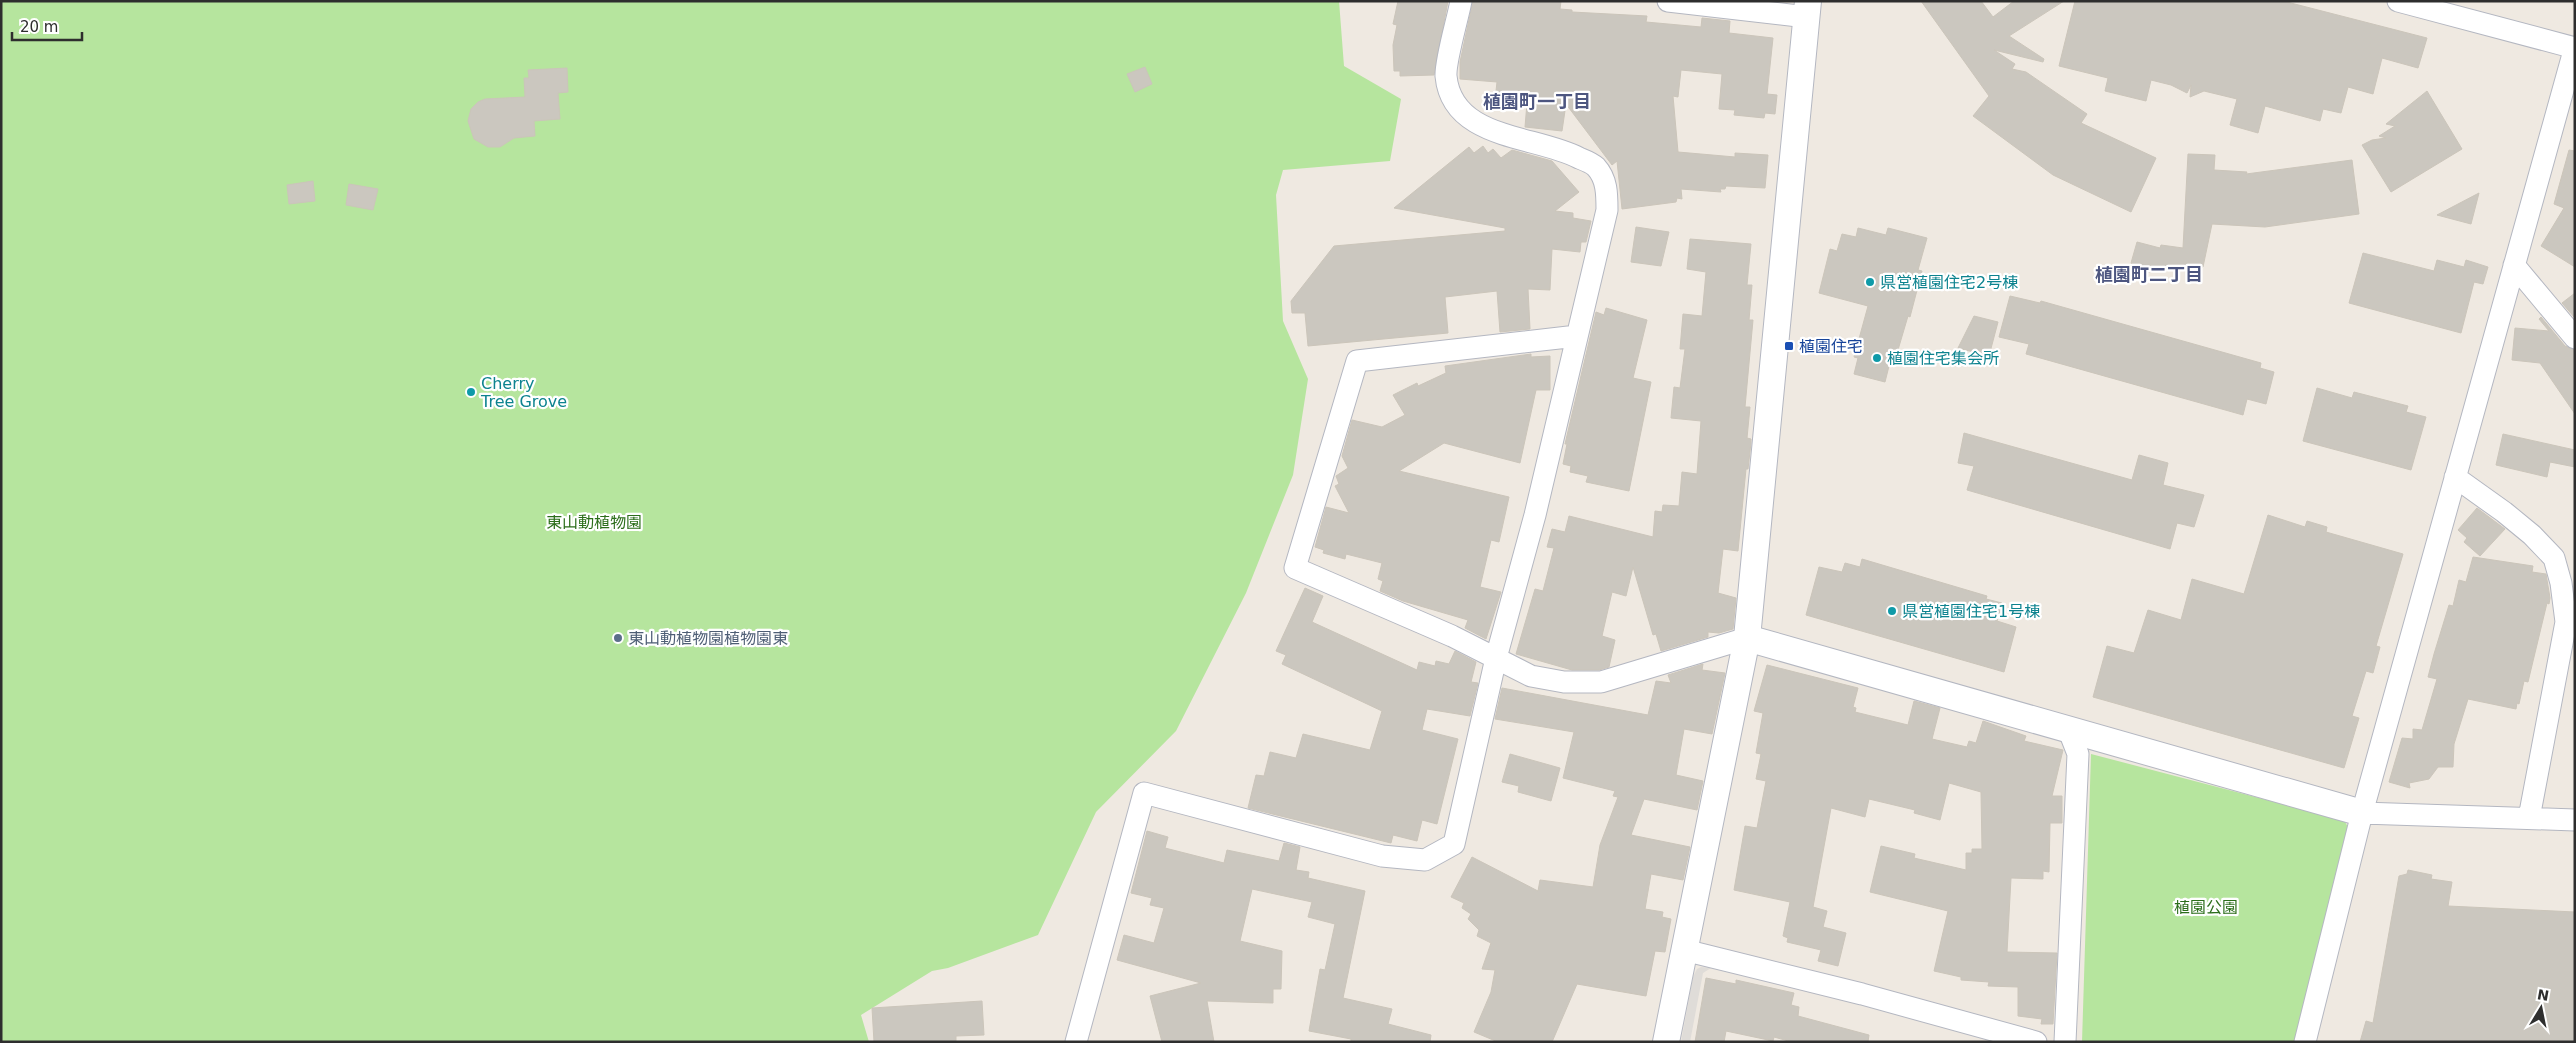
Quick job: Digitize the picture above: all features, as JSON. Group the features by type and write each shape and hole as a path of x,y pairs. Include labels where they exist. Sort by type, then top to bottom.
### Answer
{"street":[{"path":"1076,1042 1144,793 1382,856 1425,860 1454,844 1496,658 1535,515 1607,210 1606,185 1595,166 1570,153 1510,136 1468,118 1451,100 1446,74 1461,1"},
{"path":"1666,1042 1747,638 1808,9 1668,1"},
{"path":"2305,1042 2362,813 2575,48 2398,1"},
{"path":"2514,265 2575,338"},
{"path":"1577,336 1357,362 1295,568 1452,636 1531,676 1564,682 1601,682 1747,638 2362,813 2575,820"},
{"path":"2455,477 2504,512 2554,558 2570,623 2529,818"},
{"path":"2065,1042 2078,754 2069,731"},
{"path":"1684,950 1862,994 2036,1042"}],"green space":[{"name":"東山動植物園","path":"1,1 1339,1 1344,66 1401,99 1390,161 1283,170 1276,195 1283,321 1308,379 1293,475 1246,593 1176,731 1096,812 1038,935 948,968 932,971 861,1015 869,1042 1,1042"},
{"name":"植園公園","path":"2091,754 2344,820 2349,829 2295,1042 2082,1042"}],"shaded area":[{"path":"1701,967 1711,968 1703,973 1690,1042 1681,1042 1693,977 1697,969"}],"building":[{"path":"1398,1 1448,1 1434,75 1400,76 1400,71 1394,71 1393,45 1397,25 1393,24"},
{"path":"1473,1 1561,1 1560,9 1572,10 1572,12 1647,16 1646,22 1701,27 1702,18 1730,21 1729,33 1773,38 1767,94 1777,95 1775,114 1765,113 1764,118 1734,115 1735,110 1719,109 1722,74 1681,70 1678,97 1673,96 1678,152 1735,157 1735,153 1768,155 1765,188 1726,186 1725,189 1720,189 1721,192 1681,189 1682,199 1677,198 1676,202 1622,209 1617,161 1612,165 1566,104 1562,131 1525,127 1527,103 1495,100 1497,82 1460,79 1460,62"},
{"path":"1921,1 1981,1 1993,17 2014,1 2064,1 2009,36 2044,59 2043,62 1994,50 2015,64 2012,69 2026,72 2087,114 2081,123 2156,158 2131,212 2053,175 1973,116 1989,96"},
{"path":"2075,1 2283,1 2427,38 2418,68 2382,58 2373,94 2348,87 2341,113 2323,109 2320,121 2265,106 2258,133 2230,125 2237,99 2204,91 2190,97 2191,85 2187,93 2171,85 2151,80 2146,101 2105,91 2108,78 2059,66"},
{"path":"1145,67 1152,84 1135,92 1127,74"},
{"path":"567,68 568,92 558,93 560,119 534,121 535,136 514,138 500,147 488,147 474,139 468,121 471,109 478,102 485,99 525,97 524,78 529,78 528,70"},
{"path":"2427,91 2462,149 2391,192 2362,145 2372,140 2386,138 2379,136 2395,126 2386,124"},
{"path":"1483,146 1488,153 1493,149 1501,158 1512,150 1552,161 1579,192 1555,211 1573,213 1573,218 1591,221 1586,242 1581,242 1580,252 1552,249 1550,290 1528,289 1530,329 1500,332 1497,291 1445,297 1448,333 1308,346 1305,313 1292,313 1291,301 1334,246 1505,231 1505,228 1394,208 1469,147 1474,153"},
{"path":"2569,150 2575,151 2575,267 2541,246 2564,208 2554,204"},
{"path":"2188,154 2215,155 2214,170 2247,172 2246,174 2352,160 2359,214 2265,227 2212,224 2203,267 2148,272 2131,263 2137,242 2160,248 2161,245 2183,248"},
{"path":"313,181 315,201 289,204 287,185"},
{"path":"349,184 378,189 373,210 346,205"},
{"path":"2479,193 2471,224 2437,215"},
{"path":"1636,227 1669,232 1661,266 1631,262"},
{"path":"1858,228 1886,235 1888,228 1927,238 1918,270 1922,271 1910,317 1908,316 1895,360 1891,358 1885,382 1854,374 1858,358 1854,357 1868,306 1819,293 1830,249 1837,251 1842,234 1856,237"},
{"path":"1690,239 1751,244 1747,285 1752,285 1749,320 1753,320 1745,407 1750,407 1747,438 1751,439 1751,443 1748,469 1746,469 1738,551 1723,549 1718,593 1736,598 1733,629 1719,633 1708,632 1708,637 1661,651 1656,634 1653,635 1633,567 1626,596 1612,592 1602,636 1615,640 1609,667 1599,670 1572,670 1516,654 1535,589 1543,591 1554,548 1547,547 1552,529 1565,532 1569,516 1653,537 1655,511 1662,512 1663,505 1679,506 1682,472 1697,474 1701,421 1671,418 1674,387 1680,388 1685,349 1680,349 1683,314 1702,316 1706,272 1687,269"},
{"path":"2363,253 2434,271 2437,260 2464,267 2466,260 2488,267 2483,284 2474,282 2461,333 2349,303"},
{"path":"2575,293 2575,318 2562,303"},
{"path":"2010,296 2040,303 2041,301 2261,363 2260,368 2274,372 2266,404 2247,399 2243,415 2026,354 2029,344 1999,337"},
{"path":"1606,308 1647,320 1633,378 1651,382 1629,491 1586,482 1588,476 1570,472 1571,466 1563,464 1567,444 1565,444 1596,312 1604,315"},
{"path":"1974,316 1998,322 1989,356 1958,348"},
{"path":"2541,317 2565,346 2575,350 2575,414 2540,363 2512,360 2515,328 2549,331 2539,319"},
{"path":"1531,354 1531,357 1550,356 1550,390 1536,390 1520,463 1444,443 1399,471 1509,497 1499,542 1491,540 1480,587 1501,592 1486,639 1465,628 1468,620 1403,601 1380,591 1383,581 1378,579 1382,563 1346,554 1345,559 1323,553 1324,550 1315,547 1326,507 1349,513 1335,486 1339,484 1336,476 1348,468 1342,456 1352,420 1382,427 1405,415 1393,395 1417,383 1418,386 1446,373 1445,366"},
{"path":"2317,388 2352,398 2354,392 2408,406 2406,412 2426,417 2411,470 2303,441"},
{"path":"1964,433 2132,480 2139,455 2168,463 2163,485 2204,495 2194,527 2177,523 2170,549 1967,490 1974,466 1958,463"},
{"path":"2503,434 2575,450 2575,467 2550,462 2547,477 2496,465"},
{"path":"2477,508 2505,529 2480,556 2464,542 2467,538 2458,530"},
{"path":"2268,515 2305,527 2307,521 2327,527 2326,532 2403,554 2376,646 2380,647 2373,673 2366,671 2352,716 2359,718 2344,768 2093,697 2107,646 2134,653 2148,610 2181,620 2192,579 2244,594"},
{"path":"2473,557 2533,566 2532,572 2546,574 2550,598 2549,604 2547,603 2528,682 2524,681 2519,704 2517,703 2516,709 2468,699 2454,744 2453,767 2438,767 2429,779 2409,783 2410,788 2389,782 2402,738 2413,739 2413,729 2422,730 2437,679 2428,677 2434,654 2449,605 2453,606 2459,580 2466,582"},
{"name":"県営植園住宅1号棟","path":"1862,559 1987,596 1986,599 2002,603 1997,621 2016,627 2004,672 1806,615 1819,567 1842,572 1845,563 1860,567"},
{"path":"1305,588 1323,596 1312,622 1417,670 1419,662 1435,666 1436,661 1449,664 1455,651 1476,662 1471,682 1478,683 1470,716 1427,709 1422,730 1458,739 1437,824 1422,820 1417,841 1393,835 1391,843 1248,808 1256,775 1264,776 1270,752 1296,758 1303,734 1370,750 1382,711 1282,664 1286,655 1276,651"},
{"path":"1703,664 1702,670 1725,673 1712,734 1684,729 1676,775 1703,781 1697,810 1644,799 1631,835 1690,847 1683,880 1651,874 1645,909 1663,912 1662,917 1671,919 1665,952 1655,951 1646,996 1577,984 1552,1042 1498,1042 1474,1032 1491,992 1495,970 1482,969 1491,943 1477,936 1479,930 1468,919 1471,914 1462,908 1464,903 1451,897 1472,857 1538,891 1540,880 1593,887 1600,845 1618,797 1613,796 1615,791 1563,778 1574,732 1495,719 1502,688 1648,715 1656,681 1671,683 1668,675"},
{"path":"1767,665 1858,688 1853,707 1856,708 1855,712 1908,725 1914,701 1940,708 1932,739 1967,747 1969,741 1976,743 1983,721 2026,736 2024,741 2063,750 2052,796 2062,796 2062,823 2050,823 2049,872 2043,871 2043,879 2011,878 2007,952 2057,953 2053,1024 2041,1024 2042,1019 2018,1016 2018,987 1988,986 1989,982 1961,980 1961,977 1934,971 1948,911 1870,892 1881,846 1915,854 1914,858 1966,870 1966,853 1972,853 1972,849 1982,849 1981,792 1949,783 1940,820 1914,813 1915,810 1869,799 1865,817 1831,808 1813,907 1827,911 1823,927 1846,933 1838,966 1818,961 1821,950 1787,942 1788,938 1783,936 1790,902 1734,890 1745,826 1757,828 1766,781 1756,779 1761,754 1756,753 1763,713 1754,711"},
{"path":"1510,754 1560,768 1551,801 1518,792 1519,786 1502,782"},
{"path":"1147,831 1168,837 1165,848 1224,863 1227,850 1279,861 1284,843 1300,847 1296,870 1309,872 1308,878 1365,891 1343,998 1392,1009 1388,1024 1431,1035 1430,1042 1351,1042 1351,1039 1309,1031 1320,969 1325,970 1335,924 1308,917 1312,902 1252,889 1240,941 1282,951 1281,989 1273,989 1273,1003 1207,1001 1214,1042 1162,1042 1150,996 1201,983 1117,960 1124,935 1154,943 1164,908 1150,905 1152,898 1131,893"},
{"path":"2408,870 2432,875 2431,879 2452,882 2448,906 2575,912 2575,1042 2360,1042 2366,1021 2373,1023 2399,876 2407,874"},
{"path":"1706,978 1736,984 1736,980 1794,993 1791,1005 1799,1007 1798,1016 1869,1035 1868,1042 1792,1042 1774,1037 1773,1041 1726,1031 1724,1042 1695,1042"},
{"path":"982,1001 984,1035 956,1036 956,1042 874,1042 872,1008"}],"place":[{"name":"県営植園住宅2号棟","path":"1870,282"},
{"name":"植園住宅","path":"1789,346"},
{"name":"植園住宅集会所","path":"1877,358"},
{"name":"Cherry Tree Grove","path":"471,392"},
{"name":"県営植園住宅1号棟","path":"1892,611"},
{"name":"東山動植物園植物園東","path":"618,638"}],"district":[{"name":"植園町一丁目","path":"1537,101"},
{"name":"植園町二丁目","path":"2149,274"}]}
